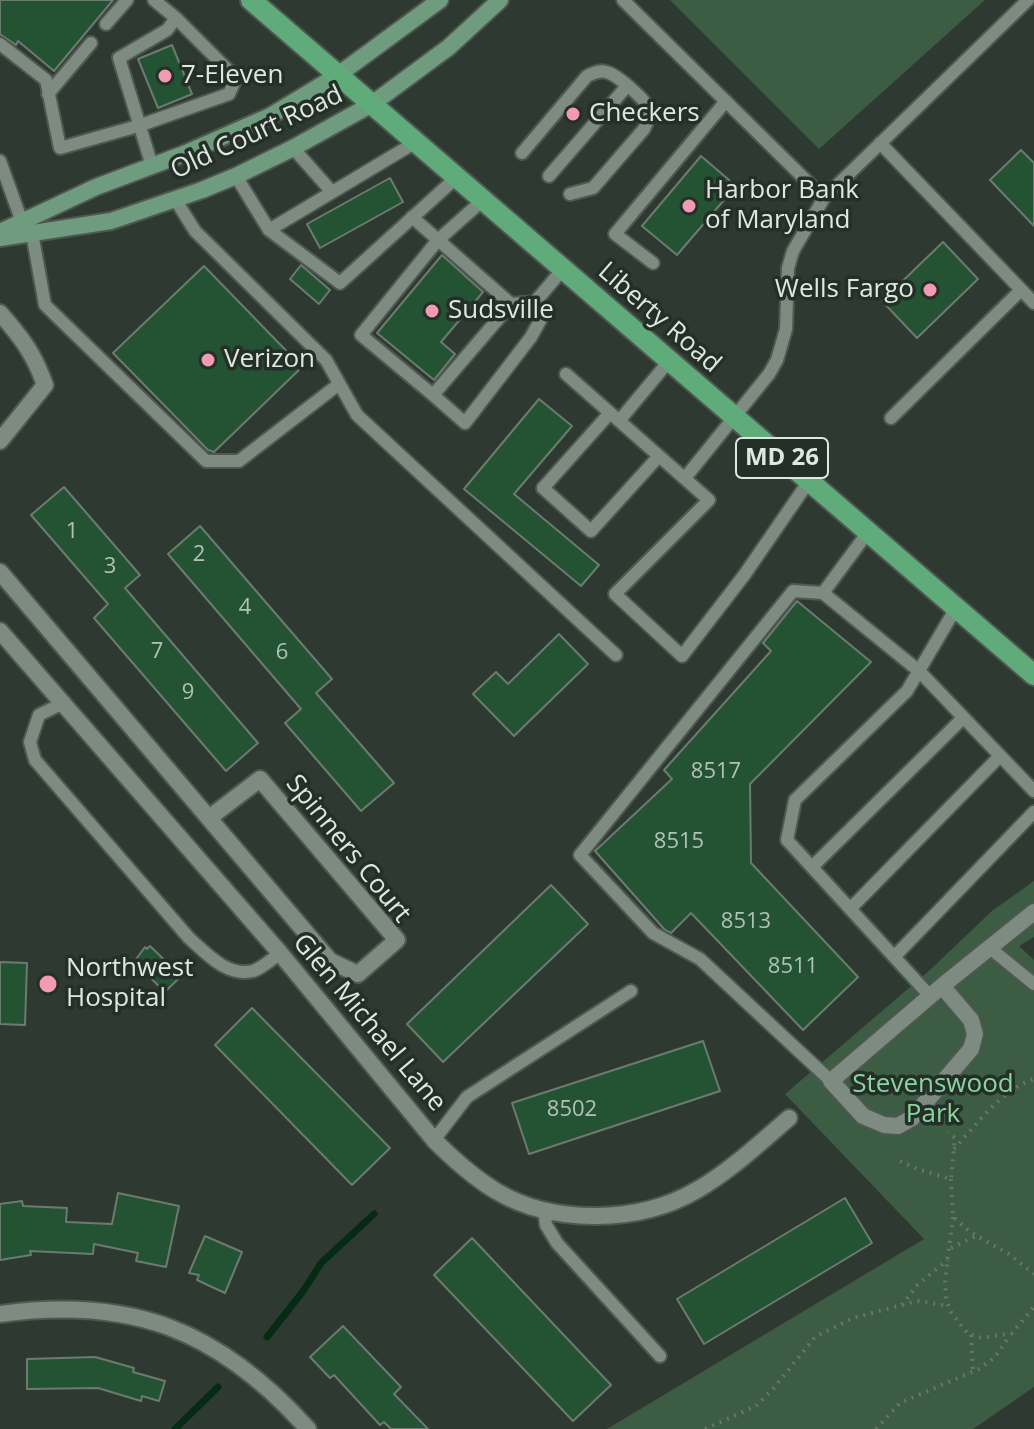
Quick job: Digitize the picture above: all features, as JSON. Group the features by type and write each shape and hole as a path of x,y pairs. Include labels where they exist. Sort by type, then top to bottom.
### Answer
{"main road":[{"name":"Old Court Road","path":"0,238 27,227 96,187 270,116 338,75 440,0"},
{"name":"Old Court Road","path":"0,232 111,221 236,176 372,104 449,47 500,0"},
{"name":"Liberty Road","path":"253,1 1034,675"}],"street":[{"path":"0,313 34,356 45,385 0,441"},
{"name":"Spinners Court","path":"0,572 330,961 358,974 397,940 260,779 209,818"},
{"name":"Glen Michael Lane","path":"0,631 280,953 434,1140 460,1165 497,1192 544,1209 593,1216 630,1213 662,1205 696,1191 789,1118"},
{"path":"936,991 971,1020 975,1034 971,1049 912,1118 898,1126 884,1125 863,1116 831,1081 936,991 1034,912"},
{"path":"0,1314 36,1309 89,1310 148,1320 186,1334 225,1354 263,1383 308,1429"}],"lane":[{"path":"106,24 127,0"},
{"path":"0,44 46,80 60,148 138,126 229,94 236,78 154,0"},
{"path":"623,0 824,198"},
{"path":"685,478 735,418 777,360 788,315 788,277 793,251 824,198 1028,0"},
{"path":"152,166 119,58 167,30 176,18"},
{"path":"48,94 91,43"},
{"path":"522,153 587,76 598,71 607,72 627,86 649,109 649,119 644,129 593,188 570,194"},
{"path":"549,176 627,86"},
{"path":"653,263 615,234 726,101"},
{"path":"269,230 416,142"},
{"path":"880,143 1034,303"},
{"path":"293,148 332,192"},
{"path":"0,161 27,227 45,305 206,461 239,461 339,384"},
{"path":"236,176 269,230 340,283 457,177"},
{"path":"175,199 195,231 326,360 357,415 616,655"},
{"path":"483,200 438,240 361,335 465,423 531,337 542,317 535,302"},
{"path":"412,217 511,304"},
{"path":"433,395 511,304 535,302 563,269"},
{"path":"891,418 1021,290"},
{"path":"659,456 591,531 543,488 669,361"},
{"path":"566,374 709,500 615,594 682,656 745,574 809,481"},
{"path":"823,593 868,532"},
{"path":"831,1081 700,959 653,933 580,855 793,591 823,593 919,671 1034,791"},
{"path":"936,991 894,957 787,840 795,800 907,691 956,608"},
{"path":"63,703 39,715 30,742 35,760 189,938 233,972 255,970 280,953"},
{"path":"812,867 963,718"},
{"path":"850,909 1000,756"},
{"path":"894,957 1034,812"},
{"path":"990,948 1034,984"},
{"path":"434,1140 467,1097 631,991"},
{"path":"544,1209 546,1225 557,1243 660,1356"}],"path":[{"path":"954,1149 1003,1097 1034,1079"},
{"path":"948,1132 955,1138 951,1179 953,1217 945,1279 949,1306 968,1334 982,1338 1012,1333"},
{"path":"900,1161 951,1179"},
{"path":"953,1217 1034,1274"},
{"path":"950,1248 978,1235"},
{"path":"902,1305 918,1284 948,1260"},
{"path":"705,1429 756,1406 815,1337 853,1318 917,1301 949,1306"},
{"path":"876,1429 900,1403 973,1372 995,1357 1034,1307"},
{"path":"971,1335 973,1372"}],"green space":[{"path":"670,0 985,0 819,149"},
{"name":"Stevenswood Park","path":"1034,881 1034,937 1019,946 1034,960 1034,1387 973,1429 607,1429 924,1239 785,1094 930,970 992,911"}],"building":[{"path":"0,0 113,0 54,71 18,41 16,45 0,34"},
{"name":"7-Eleven","path":"172,45 192,94 158,108 138,59"},
{"path":"1021,150 1034,163 1034,226 990,180"},
{"name":"Harbor Bank of Maryland","path":"701,156 736,186 677,255 642,226"},
{"path":"390,178 403,202 320,248 307,224"},
{"name":"Wells Fargo","path":"943,242 978,279 917,338 882,301"},
{"name":"Sudsville","path":"442,255 483,292 441,342 455,354 434,380 377,333"},
{"path":"301,265 330,290 319,304 290,279"},
{"name":"Verizon","path":"204,266 302,367 214,452 208,450 113,353"},
{"path":"539,399 572,426 514,494 599,565 581,586 464,489"},
{"path":"64,487 140,575 125,588 258,743 226,771 94,618 108,604 31,515"},
{"path":"200,526 332,679 316,693 394,783 361,811 285,723 301,709 168,554"},
{"path":"797,601 871,662 750,784 751,863 858,977 803,1030 691,913 671,933 665,930 595,851 672,779 664,770 771,651 763,643"},
{"path":"559,634 588,664 514,736 473,694 496,672 508,684"},
{"path":"551,885 588,924 443,1062 407,1024"},
{"path":"150,946 181,976 165,992 134,962 145,947"},
{"path":"0,962 27,963 25,1025 0,1024"},
{"path":"252,1008 390,1148 352,1185 215,1045"},
{"path":"703,1041 720,1091 529,1154 512,1103"},
{"path":"118,1193 179,1206 166,1267 136,1261 138,1253 94,1244 93,1254 30,1251 31,1255 0,1260 0,1204 22,1201 23,1206 67,1208 66,1222 112,1224"},
{"path":"845,1198 872,1243 704,1344 677,1299"},
{"path":"205,1236 242,1252 225,1293 197,1280 199,1275 189,1273"},
{"path":"472,1238 611,1385 573,1421 434,1275"},
{"path":"343,1326 401,1387 394,1394 428,1429 391,1429 384,1422 380,1425 334,1375 330,1378 310,1357"},
{"path":"95,1357 165,1381 159,1401 142,1396 141,1401 98,1388 27,1389 27,1359"}],"waterway":[{"path":"267,1337 321,1263 374,1214"},
{"path":"175,1429 218,1387"}],"place":[{"name":"7-Eleven","path":"165,76"},
{"name":"Checkers","path":"573,114"},
{"name":"Harbor Bank of Maryland","path":"689,206"},
{"name":"Wells Fargo","path":"930,290"},
{"name":"Sudsville","path":"432,311"},
{"name":"Verizon","path":"208,360"},
{"name":"Northwest Hospital","path":"48,984"}]}
